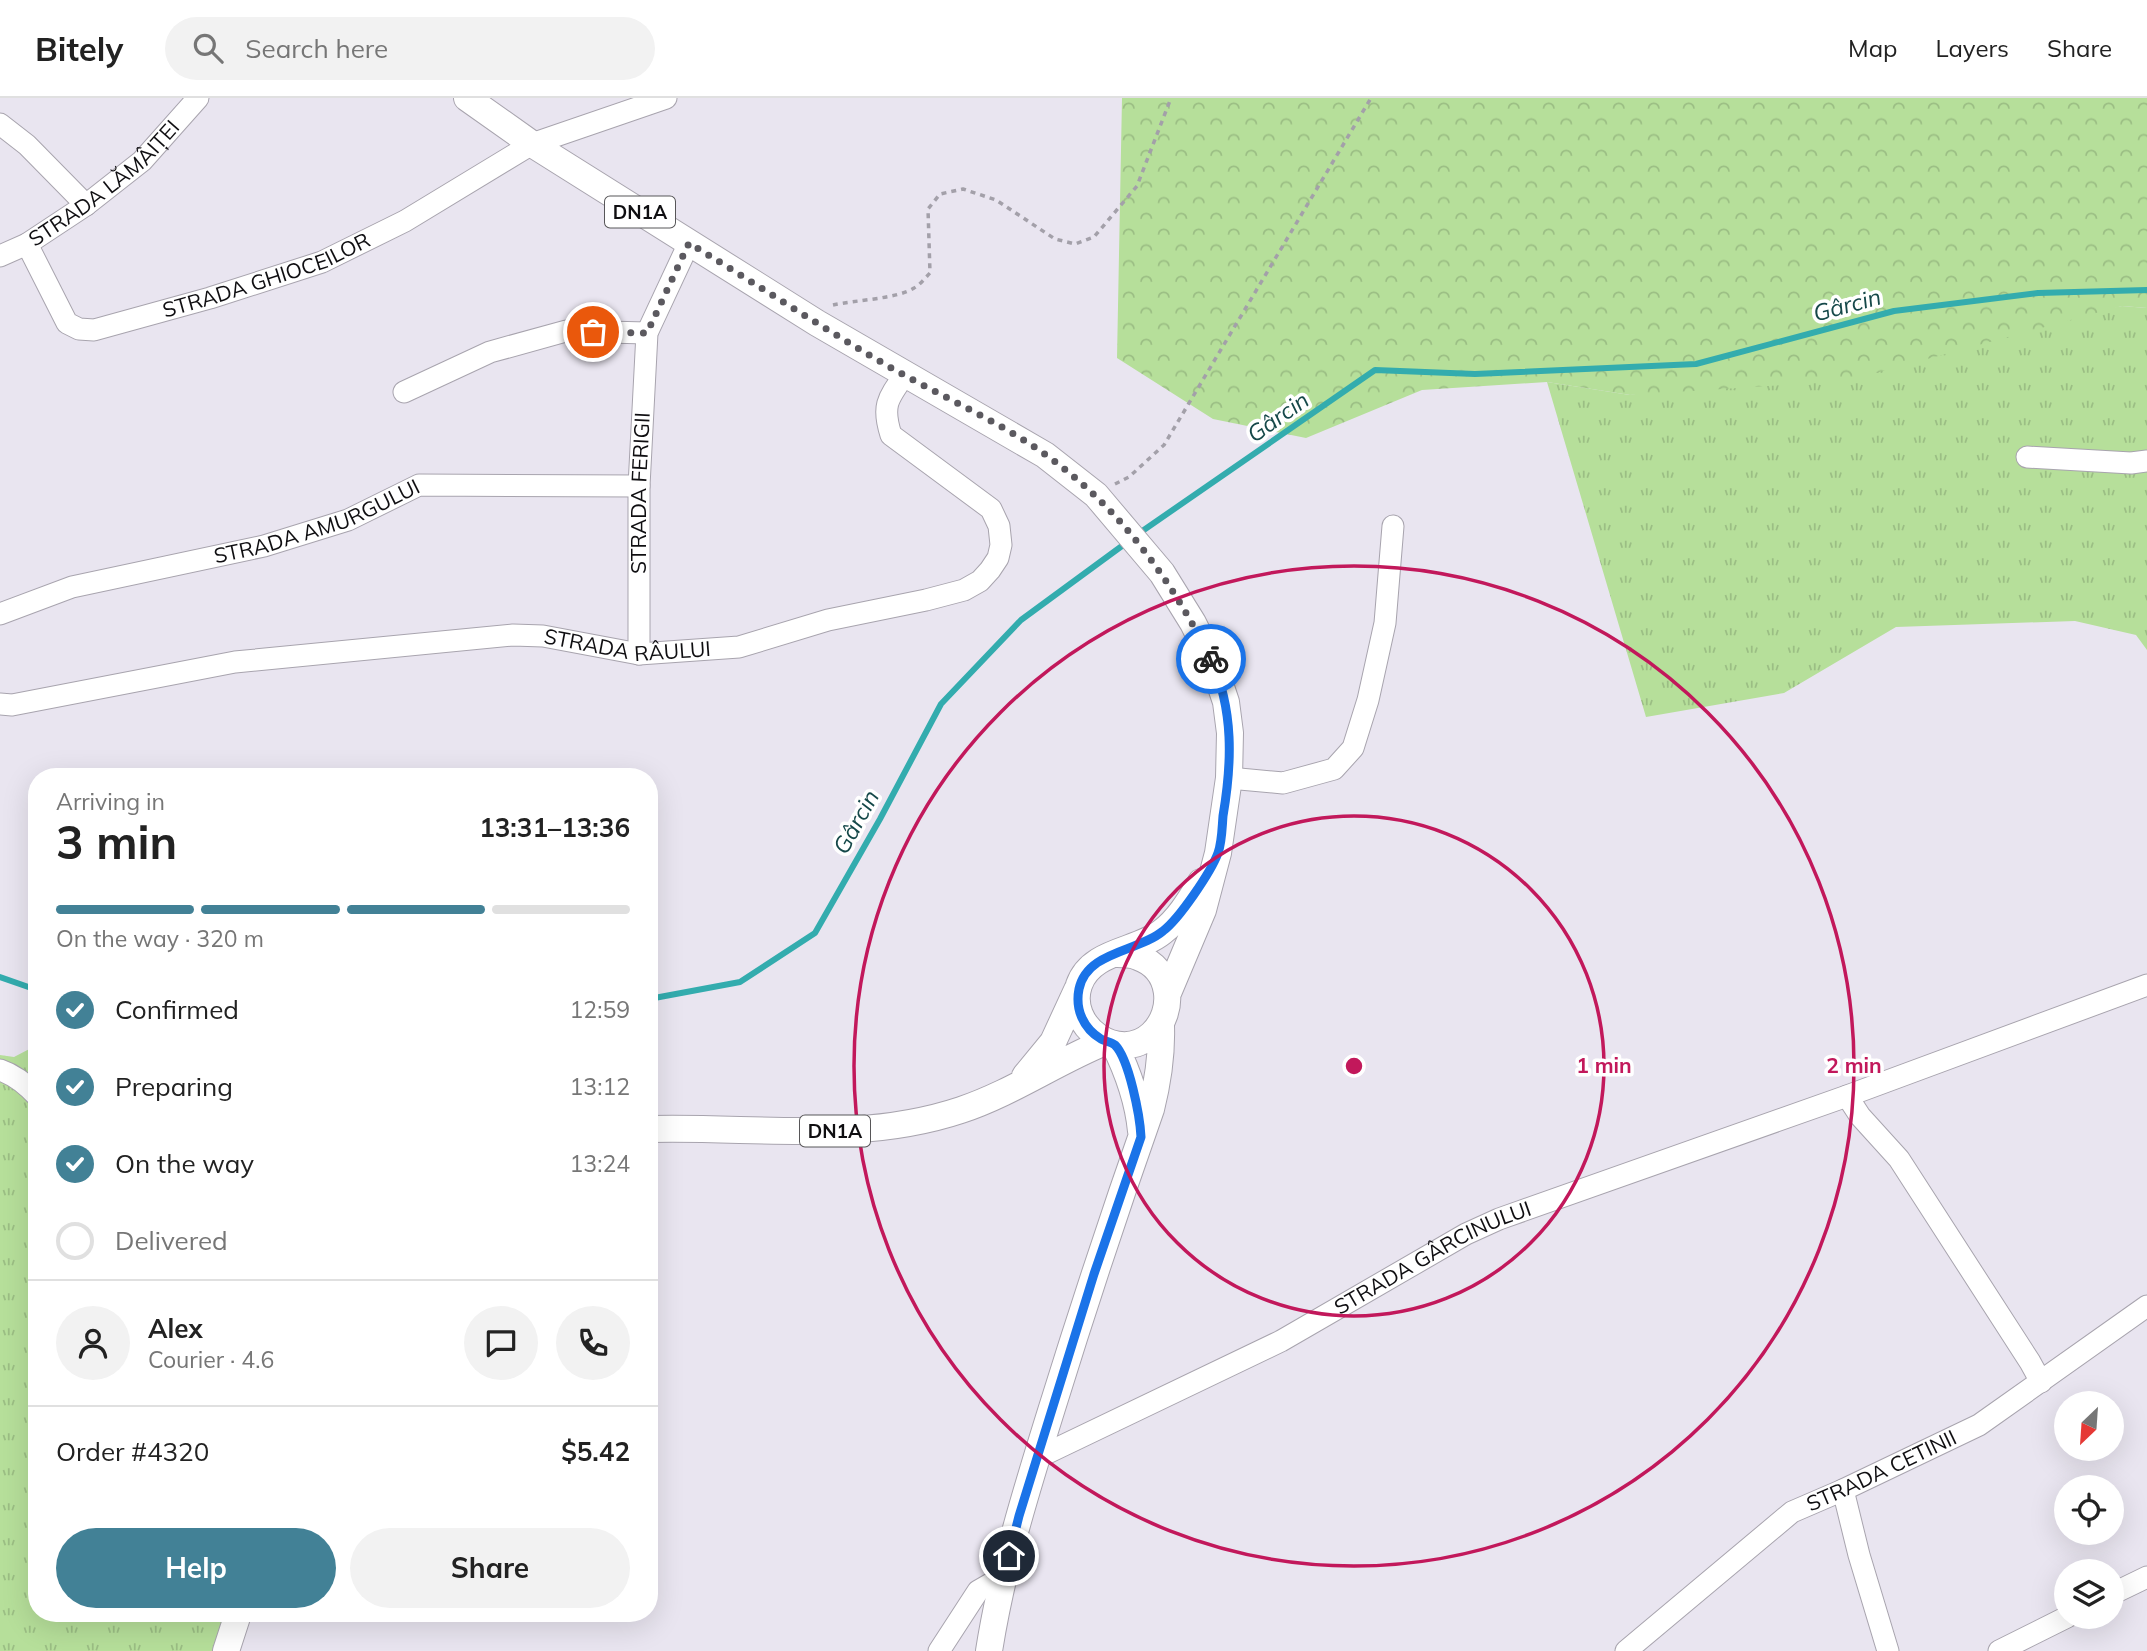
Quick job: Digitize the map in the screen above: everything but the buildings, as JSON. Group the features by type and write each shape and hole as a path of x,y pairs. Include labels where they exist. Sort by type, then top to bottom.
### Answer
{"main road":[{"name":"DN1A","path":"467,98 532,144 817,323 904,376 1017,437 1096,495 1162,573 1193,623 1213,663 1226,702 1230,733 1229,778 1218,853 1203,910 1168,993 1168,1009 1161,1026 1148,1038 1132,1044 1110,1043 1065,1060 1014,1088 960,1110 895,1126 818,1132 658,1129"},
{"name":"DN1A","path":"1014,1088 1053,1042 1087,971 1100,960 1146,942 1170,925 1189,902 1218,853"},
{"path":"1117,954 1137,956 1151,964 1162,976 1168,993"},
{"path":"1079,985 1079,1012 1094,1035 1110,1043 1133,1091 1141,1137"},
{"path":"989,1651 1004,1576 1037,1458 1158,1081 1162,1053 1161,1026"},
{"path":"226,1651 235,1622"}],"street":[{"name":"STRADA LĂMÂIȚEI","path":"0,256 27,244 86,205 142,161 198,98"},
{"name":"STRADA GHIOCEILOR","path":"27,244 67,323 79,329 94,330 210,298 322,262 405,221 532,144 666,98"},
{"path":"0,124 27,145 86,205"},
{"name":"STRADA FERIGII","path":"639,654 639,486 647,333 689,243"},
{"path":"404,392 490,352 566,331 647,333"},
{"name":"STRADA RÂULUI","path":"0,704 12,705 235,662 513,635 543,636 639,654 738,647 828,620 964,590 980,581 998,558 1002,545 999,526 990,509 891,435 886,418 888,398 904,376"},
{"path":"2027,457 2131,463 2147,461"},
{"name":"STRADA AMURGULUI","path":"0,614 72,587 276,543 348,520 419,485 639,486"},
{"path":"1229,778 1283,783 1334,769 1353,748 1368,700 1385,623 1393,526"},
{"name":"STRADA GÂRCINULUI","path":"1037,1458 1281,1341 1466,1234 1499,1219 1847,1096 2147,985"},
{"path":"0,1070 28,1086"},
{"path":"1847,1096 1860,1116 1899,1159 2031,1362 2041,1382"},
{"name":"STRADA CETINII","path":"1626,1651 1792,1512 1979,1425 2147,1306"},
{"path":"1843,1490 1888,1651"},
{"path":"939,1651 978,1591 1004,1576"},
{"path":"2124,1588 2147,1577"},
{"path":"1999,1651 2054,1624"}],"path":[{"path":"817,323 833,305 886,298 914,289 930,273 929,209 940,194 963,189 996,200 1055,239 1075,244 1094,237 1137,186 1171,98"},
{"path":"1096,495 1129,477 1164,445 1371,98"}],"green space":[{"path":"1122,98 2147,98 2147,308 2122,306 1846,381 1630,395 1547,382 1422,390 1306,438 1213,419 1117,358"},
{"path":"2122,306 2147,308 2147,650 2136,635 2075,621 1896,627 1784,693 1646,717 1547,382 1630,395"},
{"path":"28,1050 28,1622 238,1622 233,1651 0,1651 0,1055 14,1057"}],"waterway":[{"name":"Gârcin","path":"1138,534 1375,370 1475,374 1696,364 1894,311 2038,293 2147,290"},
{"name":"Gârcin","path":"658,997 740,982 815,933 941,704 1021,620 1126,543"},
{"name":"Gârcin","path":"0,977 28,987"}],"way so far":[{"path":"593,332 647,333 689,243 860,350 1017,437 1096,495 1162,573 1193,623 1211,659"}],"route":[{"path":"1009,1556 1094,1274 1141,1137 1139,1114 1126,1068 1114,1044 1094,1035 1085,1024 1077,999 1079,985 1087,971 1100,960 1146,942 1163,932 1189,902 1218,853 1229,778 1230,733 1226,702 1211,659"}]}
